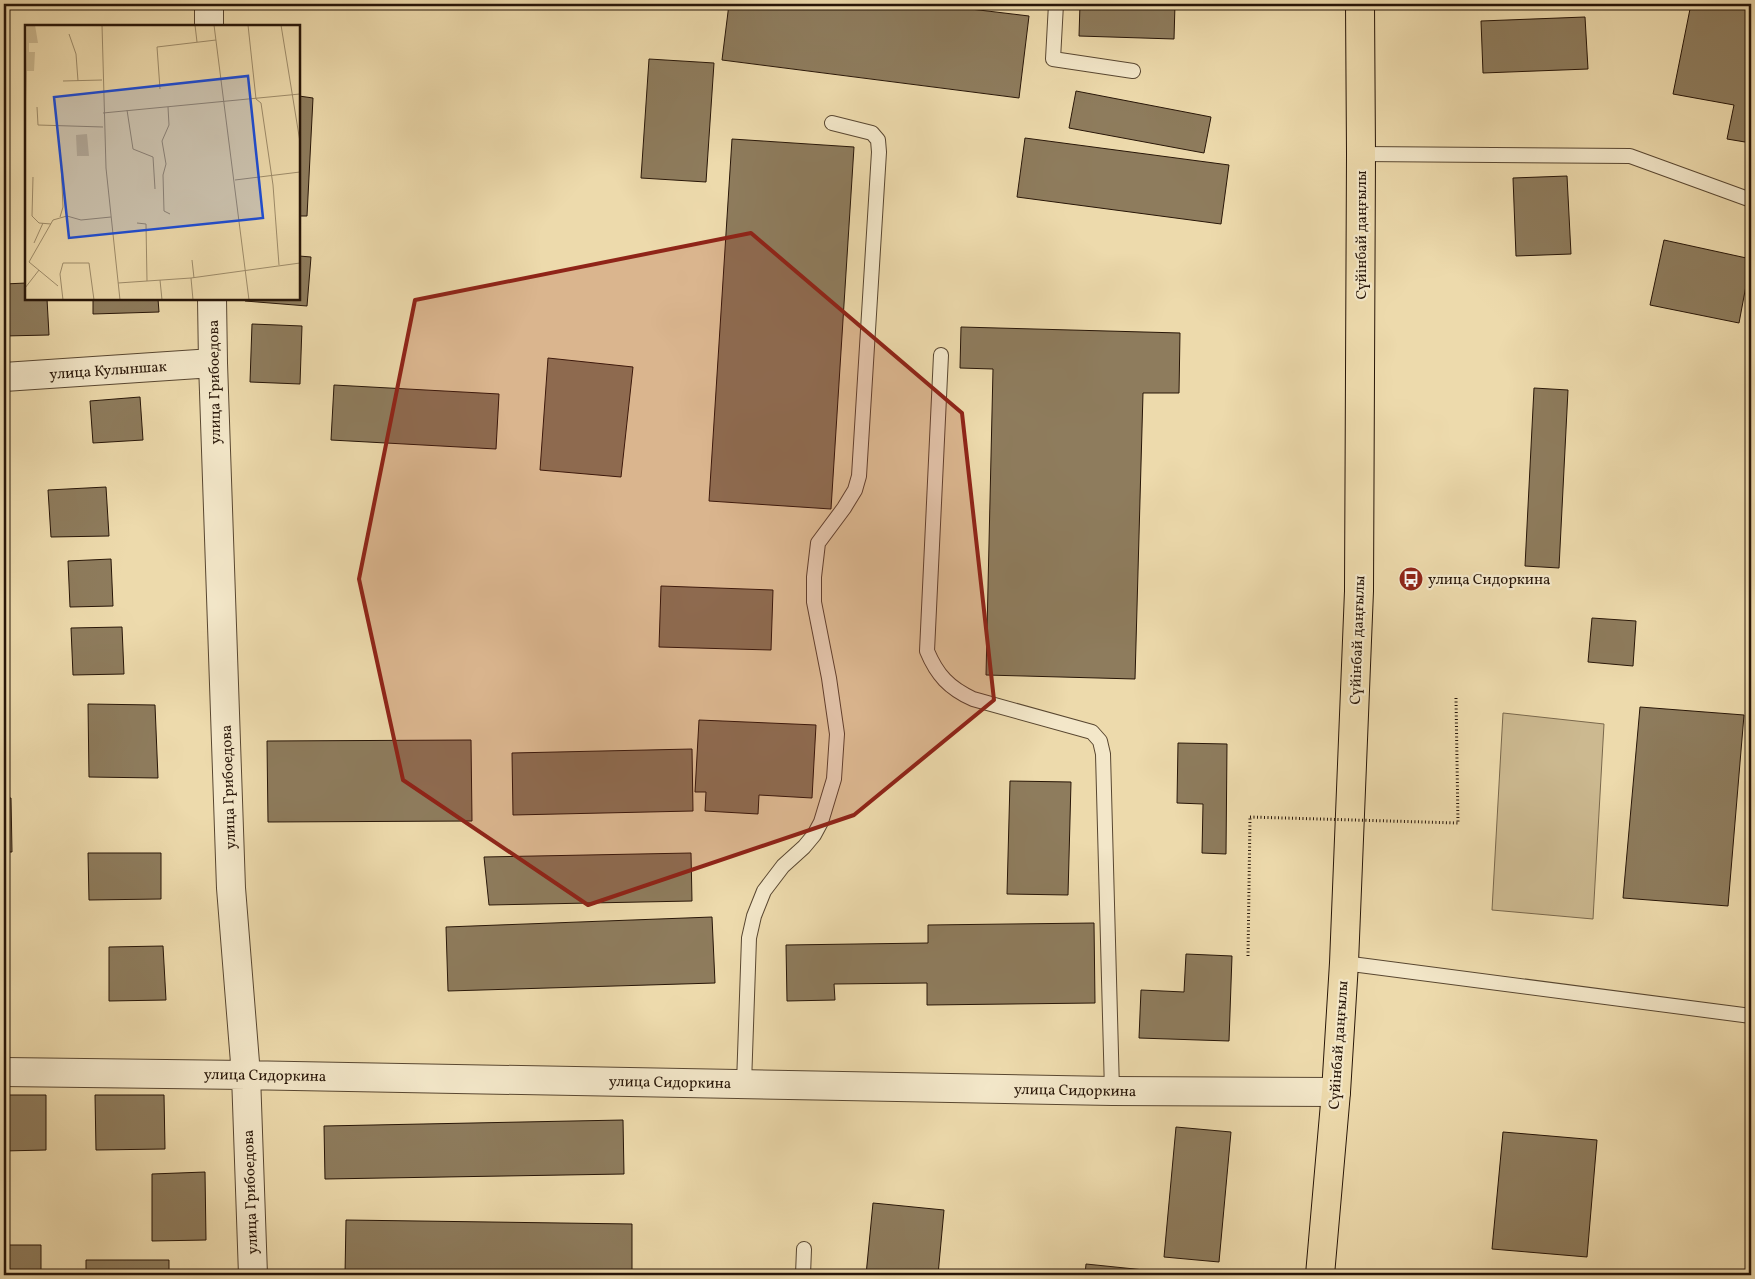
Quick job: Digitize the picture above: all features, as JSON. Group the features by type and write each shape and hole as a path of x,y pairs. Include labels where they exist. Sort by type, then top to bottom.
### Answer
{"main road":[{"name":"Сүйінбай даңғылы","path":"1320,1275 1336,1092 1344,962 1359,591 1360,4"}],"street":[{"path":"209,4 209,25"},
{"name":"улица Грибоедова","path":"212,300 231,888 246,1074 253,1275"},
{"name":"улица Кулыншак","path":"4,378 213,363"},
{"name":"улица Сидоркина","path":"4,1072 246,1074 744,1084 1336,1092"}],"lane":[{"path":"1056,4 1053,58 1133,71"},
{"path":"744,1084 749,938 754,916 764,890 814,834 821,822 834,779 837,734 829,678 814,602 814,577 818,543 844,508 855,490 859,476 880,152 878,140 872,133 832,123"},
{"path":"1361,154 1630,156 1751,200"},
{"path":"941,355 928,651 935,669 952,687 962,694 973,699 1092,732 1100,741 1102,754 1112,1090"},
{"path":"1344,962 1751,1016"},
{"path":"803,1275 804,1249"}],"path":[{"path":"1248,956 1250,817 1458,823 1456,698"}],"highlighted area":[{"path":"751,233 962,413 994,700 854,815 588,905 403,780 359,579 415,300"}],"shaded area":[{"path":"1503,713 1604,724 1593,919 1492,910"}],"building":[{"path":"84,4 154,4 154,5"},
{"path":"729,4 929,4 1029,16 1019,98 722,60"},
{"path":"1080,4 1175,4 1174,39 1079,36"},
{"path":"1691,4 1751,4 1751,143 1727,139 1734,105 1673,94"},
{"path":"1585,17 1588,69 1483,73 1481,21"},
{"path":"649,59 714,63 706,182 641,178"},
{"path":"1076,91 1211,117 1204,153 1069,128"},
{"path":"300,96 313,98 307,216 300,216"},
{"path":"1025,138 1229,165 1221,224 1017,197"},
{"path":"732,139 854,147 831,509 709,501"},
{"path":"1567,176 1571,254 1516,256 1513,178"},
{"path":"1664,240 1751,259 1739,323 1650,305"},
{"path":"300,256 311,257 307,306 245,301 300,300"},
{"path":"25,283 25,300 47,300 49,335 4,336 4,284"},
{"path":"93,300 158,300 159,312 93,314"},
{"path":"252,324 302,326 300,384 250,382"},
{"path":"961,327 1180,333 1179,393 1143,393 1135,679 986,675 993,369 960,368"},
{"path":"548,358 633,367 621,477 540,470"},
{"path":"334,385 499,394 496,449 331,440"},
{"path":"1534,388 1568,390 1559,568 1525,566"},
{"path":"140,397 143,440 93,443 90,401"},
{"path":"106,487 109,536 51,537 48,490"},
{"path":"111,559 113,606 70,607 68,561"},
{"path":"661,586 773,590 771,650 659,647"},
{"path":"1592,618 1636,621 1633,666 1588,662"},
{"path":"122,627 124,674 73,675 71,628"},
{"path":"88,704 155,705 158,778 89,777"},
{"path":"1640,707 1744,715 1728,906 1623,898"},
{"path":"699,720 816,725 812,798 759,795 758,814 705,811 706,792 695,792"},
{"path":"471,740 472,821 268,822 267,741"},
{"path":"1178,743 1227,744 1226,854 1202,853 1203,804 1177,803"},
{"path":"692,749 693,811 513,815 512,753"},
{"path":"1010,781 1071,782 1068,895 1007,894"},
{"path":"4,798 11,798 12,852 4,852"},
{"path":"88,853 161,853 161,899 89,900"},
{"path":"691,853 692,901 489,905 484,857"},
{"path":"712,917 715,983 448,991 446,927"},
{"path":"1094,923 1095,1003 927,1005 927,983 834,984 835,1000 787,1001 786,945 928,943 928,925"},
{"path":"163,946 166,1000 109,1001 109,947"},
{"path":"1186,954 1232,956 1229,1041 1139,1038 1141,990 1184,992"},
{"path":"4,1095 46,1095 46,1150 4,1151"},
{"path":"95,1095 164,1095 165,1149 96,1150"},
{"path":"623,1120 624,1174 325,1179 324,1126"},
{"path":"1176,1127 1231,1132 1219,1262 1164,1257"},
{"path":"1503,1132 1597,1140 1587,1257 1492,1249"},
{"path":"205,1172 206,1240 152,1241 152,1174"},
{"path":"873,1203 944,1210 938,1275 866,1275"},
{"path":"346,1220 632,1224 632,1275 345,1275"},
{"path":"4,1245 41,1245 41,1275 4,1275"},
{"path":"86,1260 169,1260 169,1275 86,1275"},
{"path":"1086,1264 1193,1275 1085,1275"}],"place":[{"name":"улица Сидоркина","path":"1411,579"}]}
